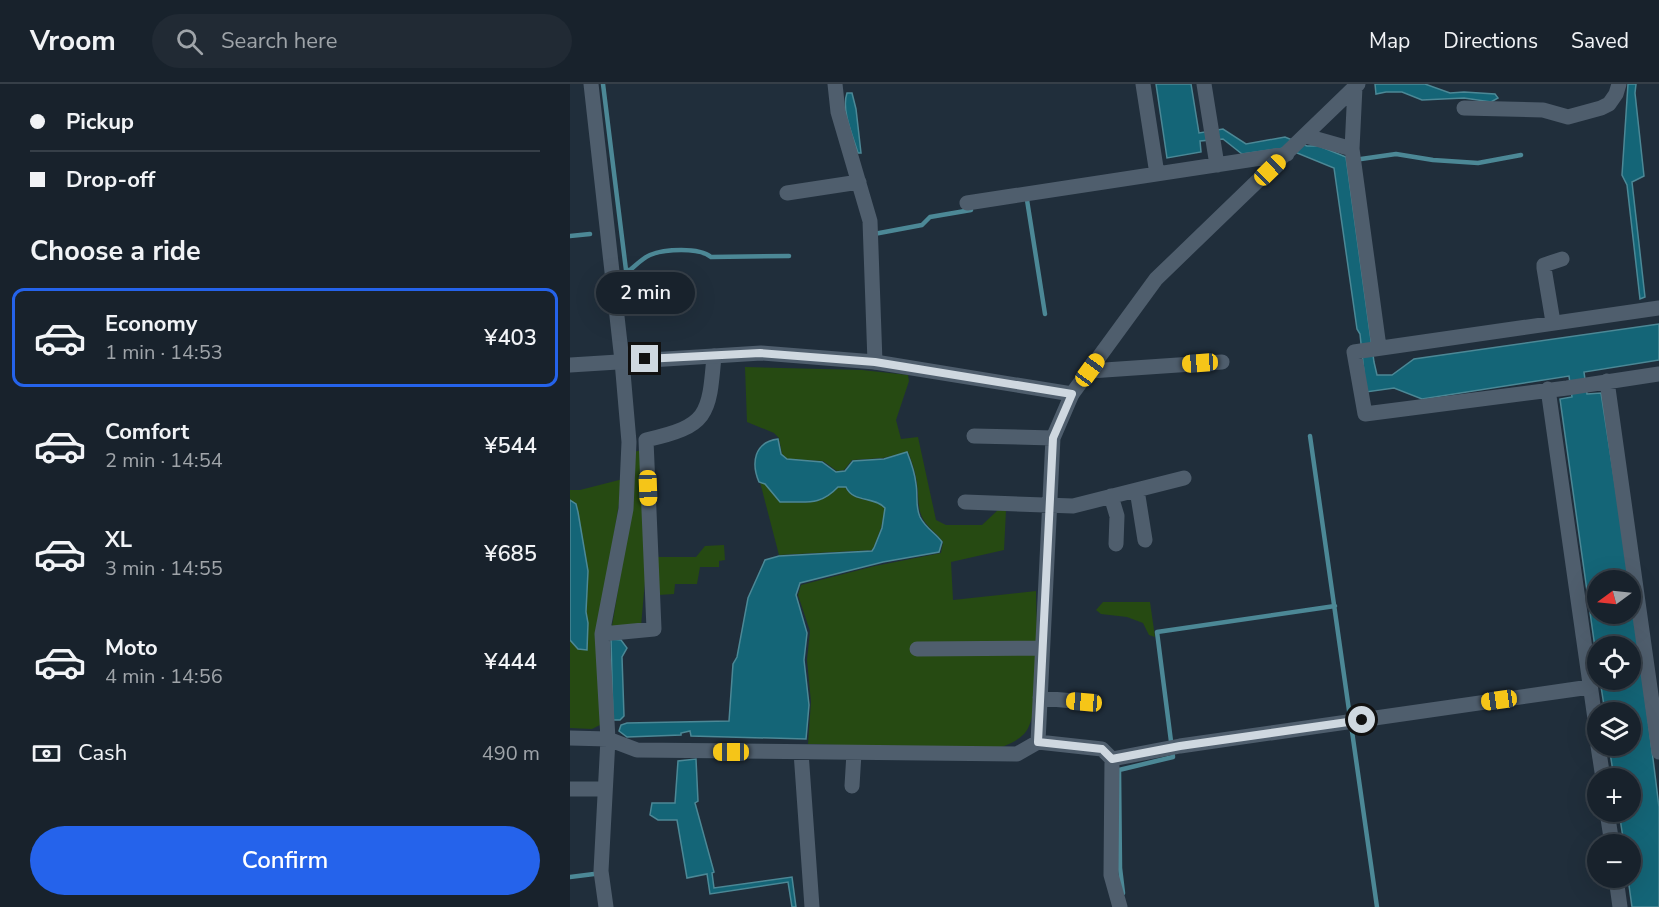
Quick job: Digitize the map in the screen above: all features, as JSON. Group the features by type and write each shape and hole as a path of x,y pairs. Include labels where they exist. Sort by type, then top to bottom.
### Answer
{"street":[{"path":"591,84 622,361 628,442 627,509 602,634 608,739 601,872 606,907"},
{"path":"835,84 838,112 870,221 875,362"},
{"path":"1143,84 1157,174"},
{"path":"1204,84 1216,165"},
{"path":"1464,108 1544,110 1568,117 1609,104 1619,84"},
{"path":"1038,742 1053,438 1072,394 1156,279 1356,86"},
{"path":"1356,86 1352,149 1379,347"},
{"path":"1305,136 1352,149"},
{"path":"967,203 1287,154"},
{"path":"787,193 859,182"},
{"path":"1552,322 1544,265 1562,259"},
{"path":"1659,308 1354,352 1365,414 1659,374"},
{"path":"570,365 760,353 875,362 1072,394"},
{"path":"602,634 654,629 646,440 688,428 703,415 711,397 714,356"},
{"path":"1090,370 1222,362"},
{"path":"1600,382 1659,752"},
{"path":"1548,389 1587,666"},
{"path":"974,436 1053,438"},
{"path":"965,502 1073,506 1184,478"},
{"path":"1137,490 1145,540"},
{"path":"1111,496 1117,516 1116,544"},
{"path":"917,649 1042,648"},
{"path":"1112,759 1180,746 1587,687"},
{"path":"1040,698 1084,702"},
{"path":"570,738 608,739 637,750 1017,754 1038,742 1102,749 1112,759 1111,875 1120,907"},
{"path":"801,752 812,907"},
{"path":"852,786 854,753"},
{"path":"570,789 605,789"},
{"path":"1617,888 1620,907"}],"green space":[{"path":"745,367 862,370 908,375 909,381 896,420 901,439 918,437 936,520 946,525 982,525 998,510 1006,510 1004,550 951,562 953,600 1036,591 1036,688 1030,724 1024,734 1009,744 991,750 808,744 811,702 807,660 810,631 798,595 801,585 875,566 941,553 943,542 920,513 916,476 908,452 883,458 852,460 844,470 837,471 823,461 787,459 782,454 779,438 774,433 747,422"},
{"path":"641,450 646,570 641,626 611,632 631,512 634,452"},
{"path":"623,479 600,619 600,725 592,729 570,728 570,490 580,490"},
{"path":"760,482 765,484 780,502 819,501 838,487 845,487 858,498 875,502 885,508 874,547 872,550 779,555"},
{"path":"724,545 725,560 719,561 719,567 700,567 697,584 675,584 674,594 658,595 658,557 696,557 705,546"},
{"path":"1103,602 1150,602 1155,637 1149,635 1143,623 1127,617 1101,614 1096,610"}],"water":[{"path":"1156,84 1191,84 1199,133 1223,129 1246,144 1285,137 1307,146 1319,146 1346,157 1377,375 1392,375 1414,359 1659,324 1659,360 1584,372 1587,394 1601,393 1628,570 1587,570 1587,591 1560,399 1572,397 1569,376 1422,399 1394,388 1366,392 1360,334 1357,329 1334,168 1285,148 1242,154 1223,139 1200,141 1201,152 1167,158"},
{"path":"1375,84 1425,84 1450,93 1495,94 1498,98 1491,102 1464,98 1422,100 1402,92 1376,94"},
{"path":"1628,84 1636,84 1644,176 1632,182 1645,297 1640,299 1627,185 1622,175"},
{"path":"847,93 852,93 856,109 861,153 858,153 848,123 845,107"},
{"path":"778,439 781,454 787,459 822,462 836,472 845,471 853,461 884,459 907,452 917,488 918,513 925,525 942,542 939,552 883,562 800,583 796,595 807,633 804,660 809,705 806,739 691,736 690,731 681,733 681,735 627,737 619,731 621,725 627,723 729,721 733,664 737,657 748,598 765,560 779,556 872,551 874,548 882,528 885,508 880,504 859,498 849,492 846,487 838,487 825,498 812,502 780,502 765,484 759,482 755,468 756,454 764,444"},
{"path":"570,500 576,504 588,571 587,650 578,649 570,640"},
{"path":"1592,624 1636,624 1638,636 1593,636"},
{"path":"611,639 621,640 627,648 622,657 624,716 620,720 613,720"},
{"path":"1641,662 1659,807 1659,907 1632,907 1629,888 1641,888 1641,834 1622,834 1621,822 1641,822 1641,768 1612,768 1611,756 1641,756 1641,702 1603,702 1602,690 1641,690"},
{"path":"696,759 698,801 695,803 714,872 712,873 714,888 792,877 796,907 792,907 788,882 710,894 707,874 687,878 677,820 658,820 650,815 652,803 675,803 678,761"}],"waterway":[{"path":"603,84 626,270 630,270 650,255 672,250 690,250 711,257 789,256"},
{"path":"1361,159 1396,154 1433,160 1478,163 1521,155"},
{"path":"1027,200 1045,314"},
{"path":"874,234 922,225 930,217 971,210"},
{"path":"570,236 590,234"},
{"path":"1310,436 1377,907"},
{"path":"1123,893 1120,868 1119,770 1173,757 1157,632 1335,606"},
{"path":"570,877 594,874"}],"route":[{"path":"645,359 760,353 875,362 1072,394 1053,438 1038,742 1102,749 1112,759 1180,746 1362,720"}]}
